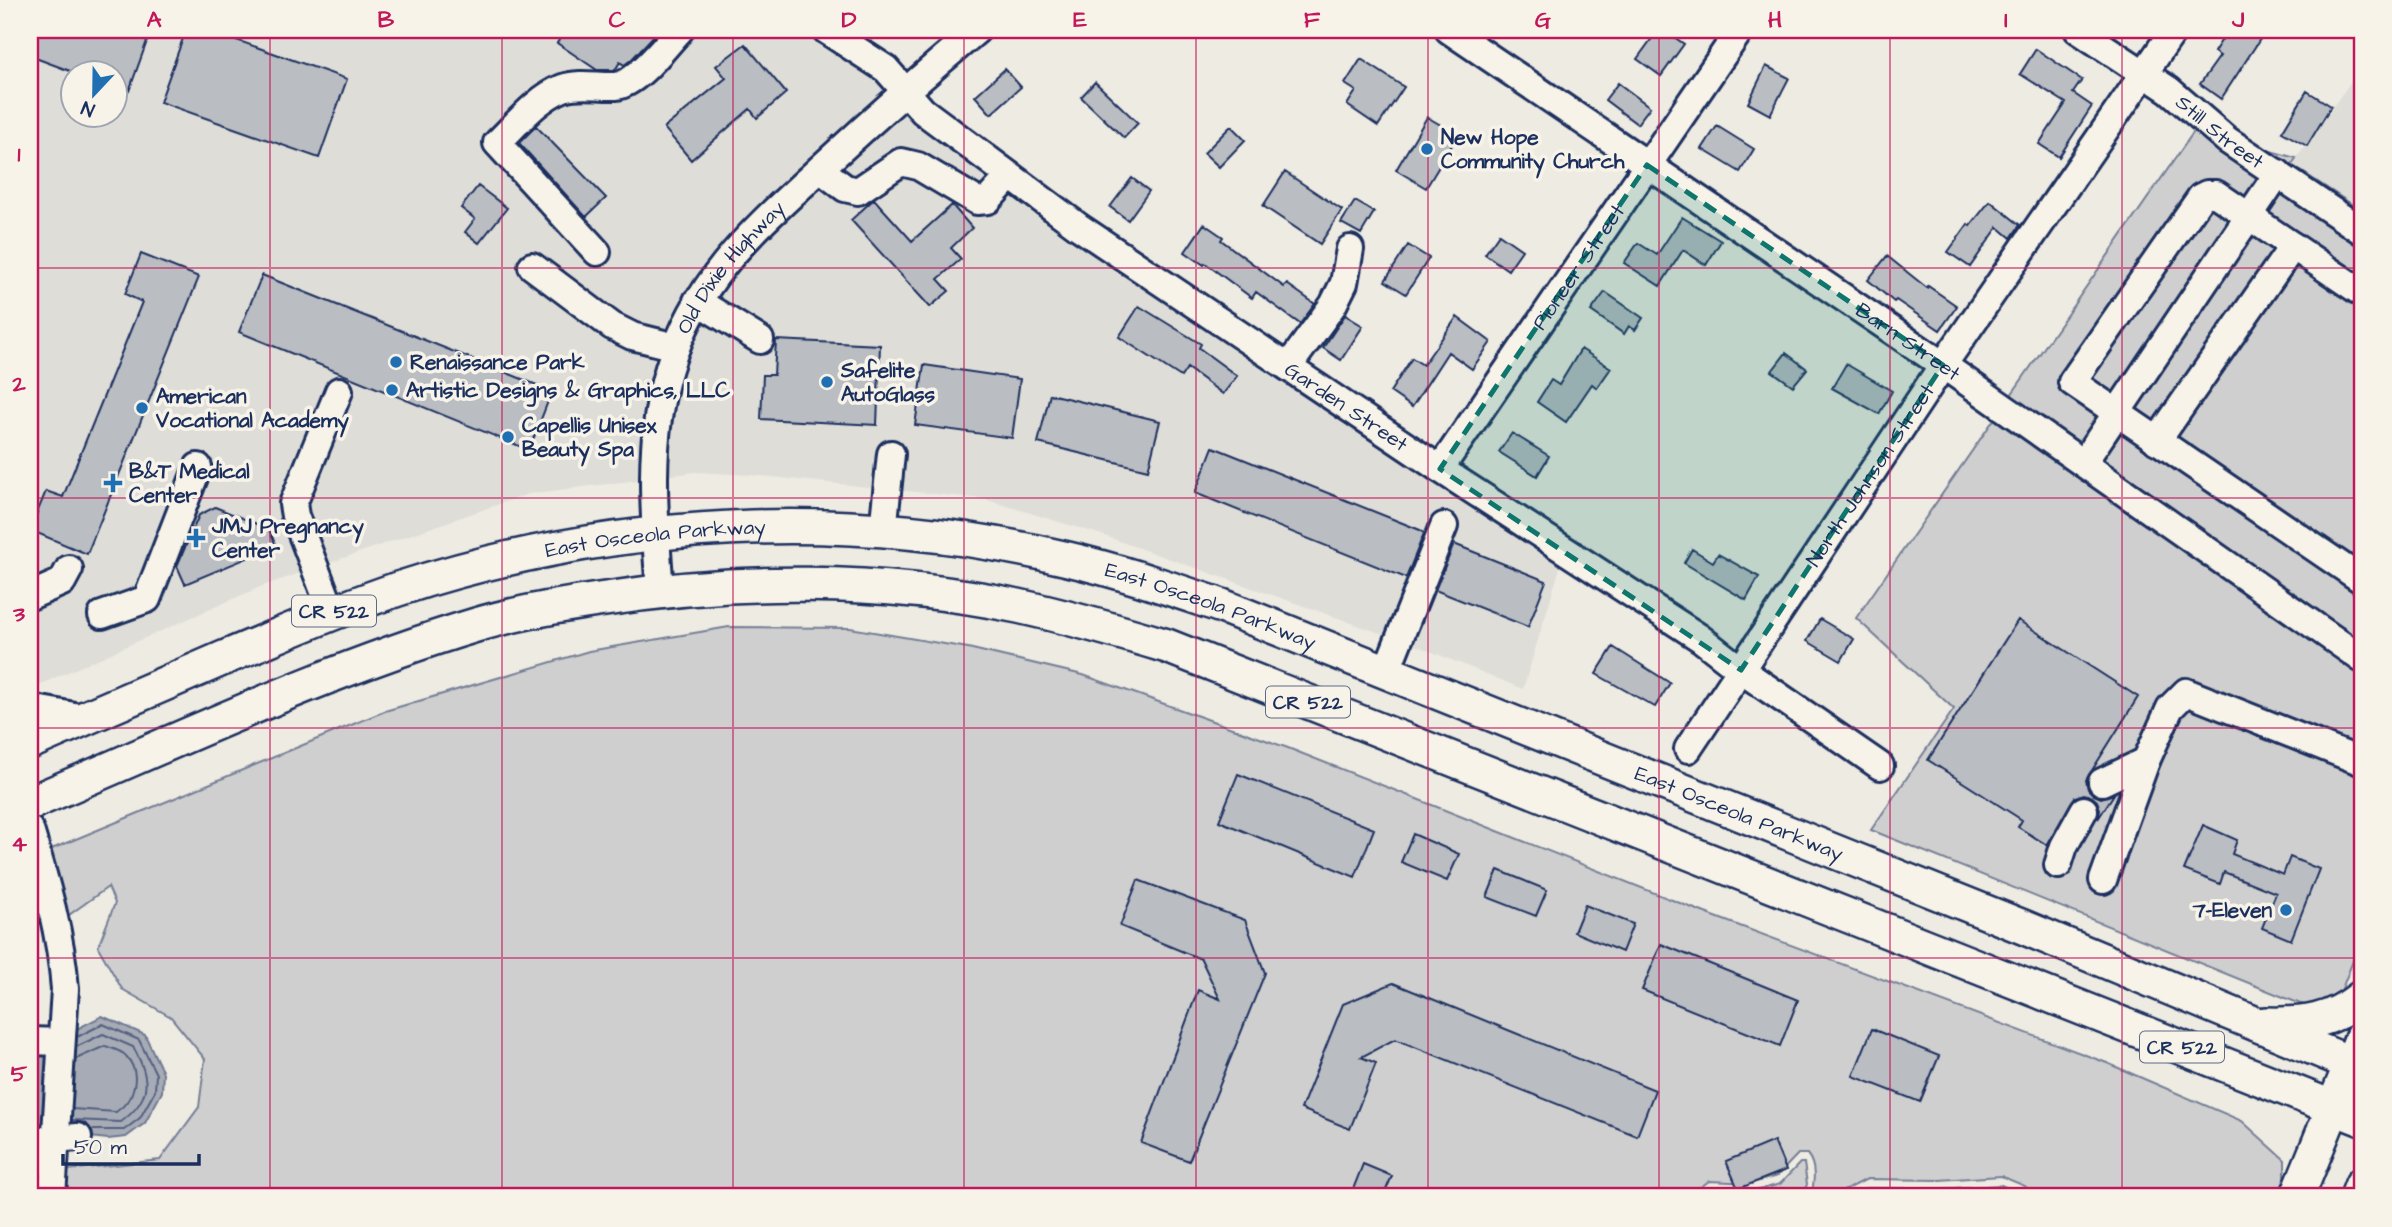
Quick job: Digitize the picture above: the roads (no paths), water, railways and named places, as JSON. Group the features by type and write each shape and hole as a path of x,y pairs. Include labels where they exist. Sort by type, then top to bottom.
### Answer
{"main road":[{"name":"East Osceola Parkway","path":"30,742 332,612 400,588 494,562 655,533 751,526 821,527 950,537 1068,559 1223,606 2024,928 2253,1024 2359,1056"},
{"name":"CR 522","path":"30,803 341,671 477,624 536,610 660,590 762,584 866,587 939,593 1015,605 1090,622 1167,646 2348,1113"},
{"path":"2253,1024 2300,1025 2325,1019 2362,997"},
{"path":"2297,1197 2348,1113 2359,1056"},
{"path":"2357,1197 2362,1184"}],"street":[{"path":"597,252 497,143 547,97 565,87 619,86 640,74 680,30"},
{"name":"Garden Street","path":"825,30 886,69 922,111 1079,227 1440,469 1700,638 1741,670 1880,766"},
{"name":"Old Dixie Highway","path":"660,590 655,533 657,427 668,370 698,301 719,268 752,231 904,92 977,30"},
{"name":"Barn Street","path":"1449,30 1943,365 2362,659"},
{"name":"Pioneer Street","path":"1440,469 1740,30"},
{"name":"Still Street","path":"2078,30 2168,90 2227,140 2362,231"},
{"name":"North Johnson Street","path":"1688,749 1943,365 2174,30"},
{"path":"820,169 845,188 858,191 876,176 901,162 918,166 978,201 988,200 1010,176"},
{"path":"2083,463 2278,173"},
{"path":"2362,293 2216,194 2207,194 2201,197 2072,382 2362,580"},
{"path":"2157,442 2293,246"},
{"path":"1288,367 1333,304 1343,283 1350,249"},
{"path":"532,266 612,326 632,336 676,347"},
{"path":"698,301 760,340"},
{"path":"332,612 295,516 293,504 339,391"},
{"path":"883,531 891,454"},
{"path":"102,615 147,599 198,467"},
{"path":"1386,672 1444,526"},
{"path":"30,596 62,582 69,569"},
{"path":"2103,880 2146,761 2170,708 2186,692 2362,762"},
{"path":"30,708 85,718"},
{"path":"2102,782 2146,761"},
{"path":"2058,865 2064,846 2084,810"},
{"path":"30,830 50,898 62,955 65,989 39,1040 67,1137 52,1197"},
{"path":"30,1141 67,1137"}],"water":[{"path":"102,1016 145,1035 163,1073 162,1092 145,1123 126,1137 108,1139 72,1135 30,1150 30,1069 55,1040"}],"waterway":[{"path":"30,344 32,336"},
{"path":"30,393 34,420"}],"place":[{"name":"New Hope Community Church","path":"1427,149"},
{"name":"Renaissance Park","path":"396,362"},
{"name":"Safelite AutoGlass","path":"827,382"},
{"name":"Artistic Designs & Graphics, LLC","path":"392,390"},
{"name":"American Vocational Academy","path":"142,408"},
{"name":"Capellis Unisex Beauty Spa","path":"508,437"},
{"name":"B&T Medical Center","path":"113,483"},
{"name":"JMJ Pregnancy Center","path":"196,538"},
{"name":"7-Eleven","path":"2286,910"}]}
